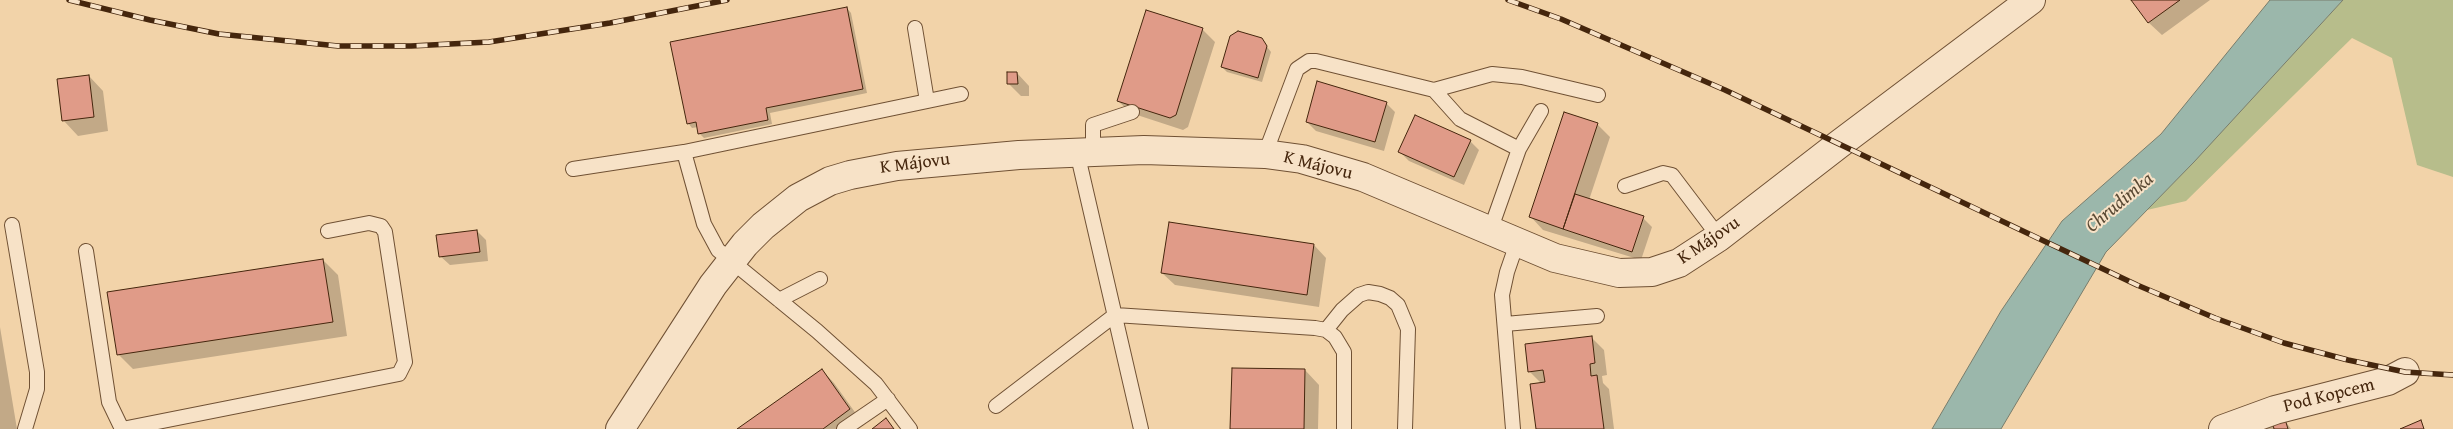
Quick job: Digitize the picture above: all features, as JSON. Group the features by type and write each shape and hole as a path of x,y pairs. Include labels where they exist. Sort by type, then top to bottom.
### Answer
{"street":[{"name":"K Májovu","path":"620,429 730,261 780,211 814,189 850,175 897,166 971,158 1085,152 1191,150 1265,154 1302,159 1347,172 1400,192 1555,258 1598,269 1635,274 1652,272 1678,263 1719,237 2031,0"},
{"name":"Pod Kopcem","path":"2223,429 2275,410 2388,381 2405,372"}],"lane":[{"path":"915,28 928,101"},
{"path":"1265,154 1297,69 1309,61 1316,61 1434,90 1492,74 1522,77 1598,95"},
{"path":"1434,90 1460,119 1519,149"},
{"path":"573,169 684,152 961,94"},
{"path":"1490,231 1519,149 1542,111"},
{"path":"1132,112 1093,125 1085,152 1115,315 1141,429"},
{"path":"684,152 710,239 718,250 817,330 876,384 910,429"},
{"path":"1625,186 1663,173 1672,174 1719,237"},
{"path":"86,251 108,402 122,429 399,374 405,362 385,232 382,226 369,223 328,232"},
{"path":"12,225 37,372 37,390 25,429"},
{"path":"1513,429 1502,294 1517,243"},
{"path":"779,300 820,279"},
{"path":"1326,330 1342,310 1359,295 1368,292 1380,294 1390,298 1398,305 1408,329 1405,429"},
{"path":"996,406 1115,315 1315,328 1326,330 1335,337 1344,352 1344,429"},
{"path":"1505,324 1596,316"},
{"path":"844,429 888,399"}],"green space":[{"path":"2343,0 2453,0 2453,177 2417,165 2392,58 2352,38 2186,201 2147,210"}],"water":[{"name":"Chrudimka","path":"2270,0 2343,0 2194,162 2106,252 2001,429 1932,429 2001,311 2062,221 2161,134"}],"building":[{"path":"2131,0 2180,0 2148,23"},
{"path":"847,7 863,89 766,108 768,120 698,134 696,122 687,124 670,42"},
{"path":"1146,10 1203,28 1176,115 1170,118 1117,101"},
{"path":"1238,31 1262,38 1267,46 1258,78 1221,67 1230,36"},
{"path":"1007,72 1017,72 1018,84 1007,84"},
{"path":"89,75 94,117 62,121 57,79"},
{"path":"1317,81 1387,102 1375,142 1306,122"},
{"path":"1564,112 1598,123 1563,229 1529,217"},
{"path":"1415,115 1471,140 1454,177 1398,152"},
{"path":"1575,194 1644,216 1632,252 1563,229"},
{"path":"1169,222 1314,244 1307,295 1161,273"},
{"path":"477,230 480,252 439,257 436,235"},
{"path":"323,259 333,322 117,355 107,292"},
{"path":"1592,336 1595,363 1590,364 1591,376 1597,375 1604,429 1536,429 1530,384 1545,382 1543,370 1528,372 1525,344"},
{"path":"1232,368 1305,369 1304,429 1230,429"},
{"path":"822,369 850,409 823,429 737,429"},
{"path":"886,418 894,429 872,429"},
{"path":"2285,419 2288,429 2274,429 2273,425"},
{"path":"2421,420 2424,429 2400,429"}],"railway":[{"path":"69,0 150,20 219,34 338,46 411,46 489,42 610,23 727,0"},
{"path":"1508,0 1561,19 1725,90 2137,285 2215,318 2284,343 2348,360 2405,372 2453,375"}]}
